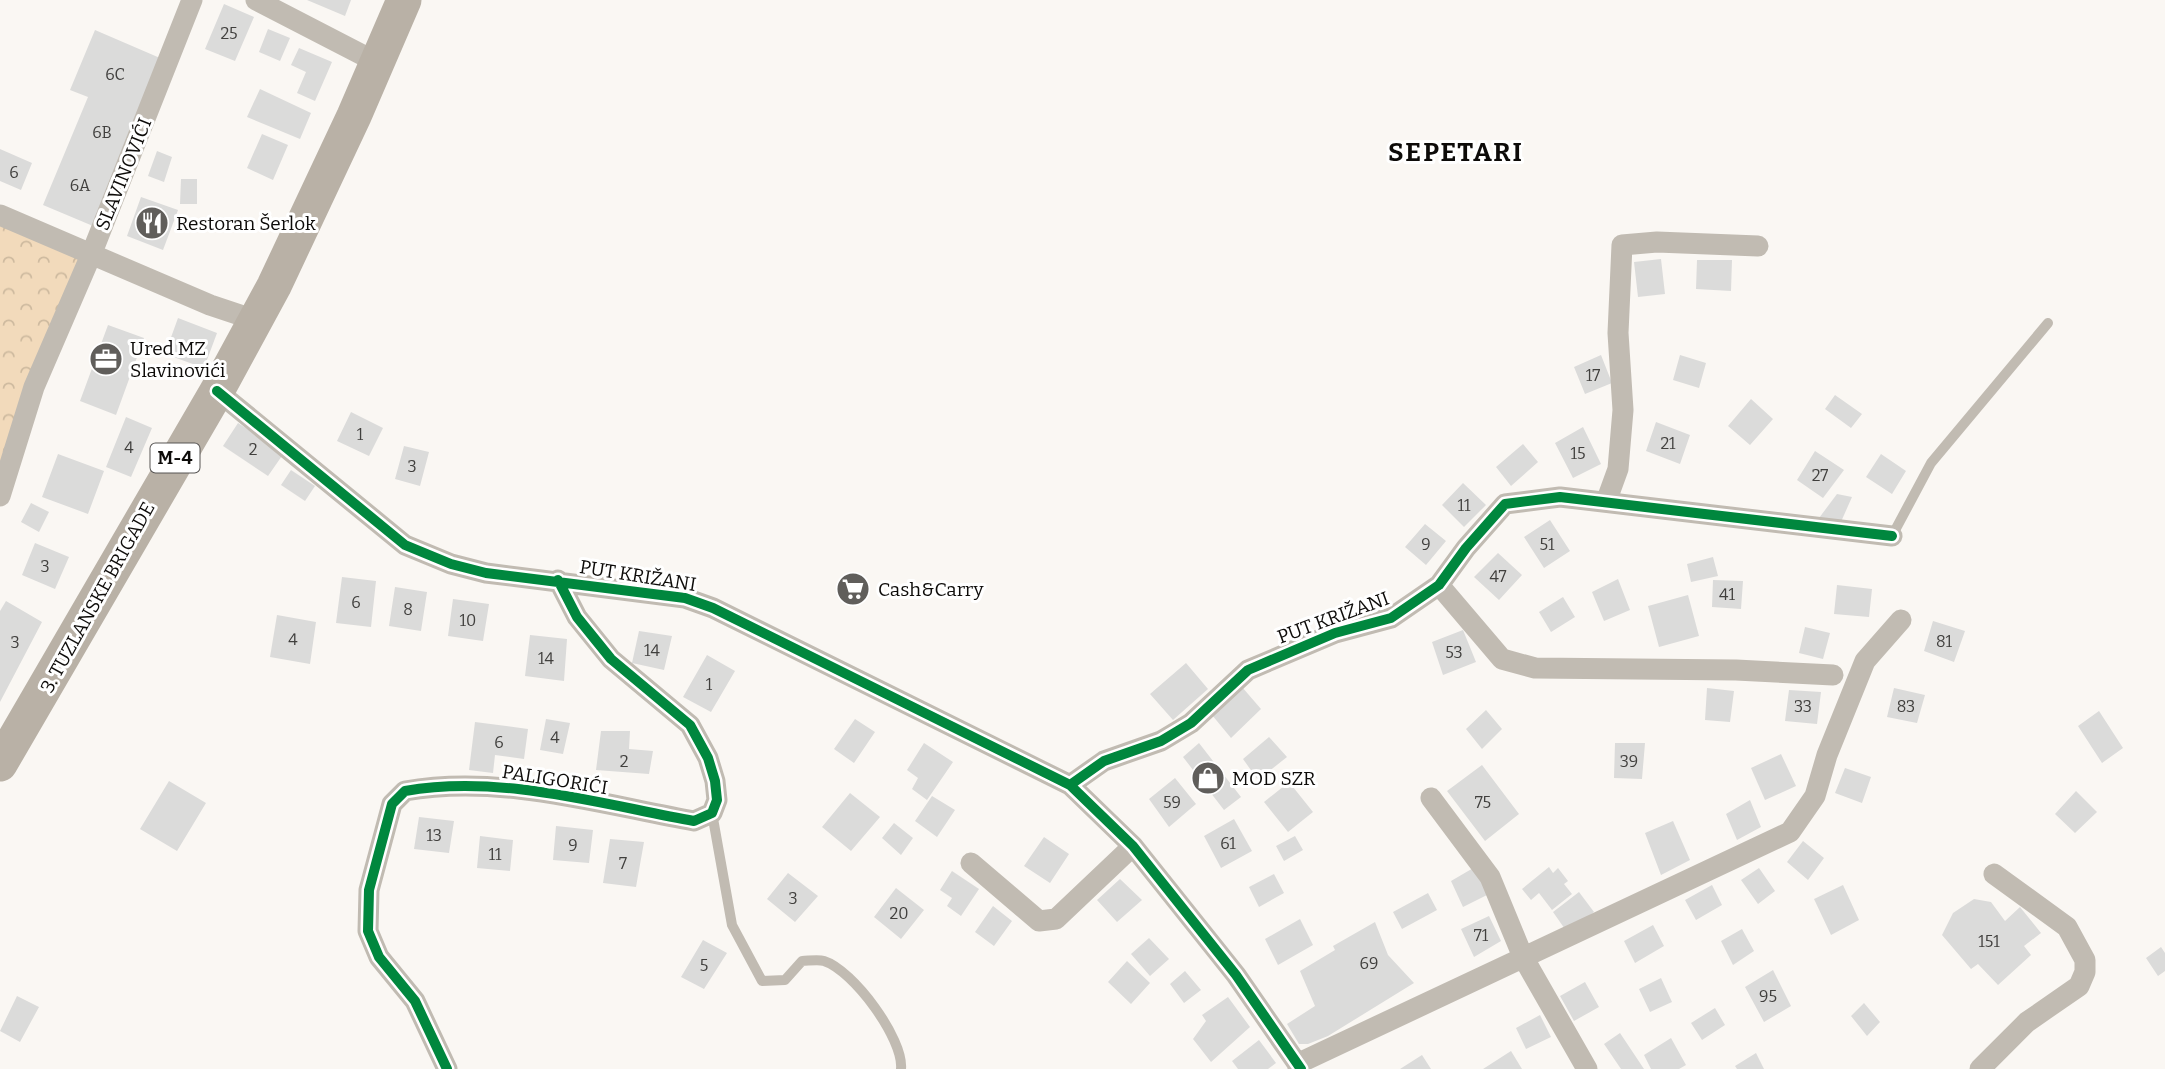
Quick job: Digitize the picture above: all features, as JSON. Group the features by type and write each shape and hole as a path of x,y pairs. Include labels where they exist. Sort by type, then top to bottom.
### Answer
{"main road":[{"name":"M-4","path":"255,320 314,203 404,0"},
{"name":"3. TUZLANSKE BRIGADE","path":"0,764 217,391 255,320"}],"street":[{"name":"SLAVINOVIĆI","path":"0,215 92,256 192,0"},
{"path":"256,0 378,63"},
{"path":"1606,502 1618,468 1623,410 1618,334 1622,245 1657,242 1758,246"},
{"path":"0,496 34,387 92,256 209,305 255,320"},
{"name":"PUT KRIŽANI","path":"217,391 405,545 451,564 486,573 685,598 713,608 1070,785 1133,846 1236,975 1299,1067 1523,957 1790,832 1815,796 1826,755 1865,661 1901,620"},
{"name":"PUT KRIŽANI","path":"1070,785 1104,761 1161,741 1191,723 1248,670 1335,633 1391,618 1439,585 1466,548 1505,504 1560,497 1892,536"},
{"path":"558,580 577,617 611,659 690,725 708,758 715,781 717,800 712,813"},
{"path":"1439,585 1502,659 1535,668 1736,670 1833,675"},
{"name":"PALIGORIĆI","path":"447,1069 415,1001 379,957 368,931 369,890 392,804 405,791 474,786 528,790 694,821 712,813"},
{"path":"1431,798 1490,877 1523,957 1587,1069"},
{"path":"971,863 1039,920 1056,919 1133,846"},
{"path":"1980,1069 2027,1022 2079,986 2085,972 2085,960 2067,927 1994,874"}],"lane":[{"path":"1892,536 1931,463 2048,323"},
{"path":"712,813 732,925 762,981 785,980 802,961 823,961 839,971 885,1021 901,1061 901,1069"}],"green space":[{"path":"0,215 91,255 0,496"}],"building":[{"path":"307,0 351,0 345,16"},
{"path":"224,4 254,17 235,61 205,49"},
{"path":"268,29 290,38 280,61 259,52"},
{"path":"95,30 160,58 93,226 43,205 88,97 70,90"},
{"path":"299,48 332,62 315,101 297,93 306,72 291,65"},
{"path":"260,89 311,113 300,139 247,117"},
{"path":"262,134 288,145 273,180 247,168"},
{"path":"0,149 32,163 21,190 0,181"},
{"path":"157,151 172,157 164,182 148,176"},
{"path":"181,179 197,179 197,204 180,204"},
{"name":"Restoran Šerlok","path":"141,197 178,210 163,250 127,236"},
{"path":"1661,259 1665,294 1638,297 1634,262"},
{"path":"1697,260 1732,260 1731,291 1696,289"},
{"path":"178,318 217,333 204,368 165,354"},
{"path":"108,325 144,338 116,415 80,401"},
{"path":"1601,355 1612,383 1585,394 1574,367"},
{"path":"1680,355 1706,363 1699,388 1673,380"},
{"path":"1835,395 1862,414 1851,428 1825,409"},
{"path":"1751,399 1773,419 1750,445 1728,426"},
{"path":"351,412 383,428 369,456 337,441"},
{"path":"126,417 152,428 131,477 106,467"},
{"path":"1656,422 1690,435 1680,464 1646,451"},
{"path":"238,423 284,453 268,476 223,446"},
{"path":"1583,427 1601,464 1573,478 1555,443"},
{"path":"1523,444 1538,462 1511,486 1496,467"},
{"path":"404,446 429,452 420,486 395,479"},
{"path":"1815,451 1844,470 1823,498 1797,480"},
{"path":"58,454 104,471 88,514 42,497"},
{"path":"1881,454 1906,471 1892,494 1866,477"},
{"path":"291,470 315,486 305,501 281,485"},
{"path":"1463,483 1486,505 1464,527 1442,505"},
{"path":"1837,494 1852,497 1840,524 1819,518"},
{"path":"31,503 49,512 39,532 21,522"},
{"path":"1550,520 1570,551 1544,568 1524,537"},
{"path":"1425,524 1446,541 1426,565 1405,547"},
{"path":"35,543 69,557 55,589 22,575"},
{"path":"1498,553 1522,575 1499,600 1474,577"},
{"path":"1713,557 1718,576 1691,582 1687,564"},
{"path":"342,577 376,581 371,627 336,623"},
{"path":"1618,579 1630,610 1604,621 1592,592"},
{"path":"1713,580 1743,581 1741,609 1712,607"},
{"path":"1837,585 1872,589 1869,617 1834,614"},
{"path":"395,587 427,592 421,631 389,626"},
{"path":"1688,595 1699,636 1659,647 1648,606"},
{"path":"1563,597 1575,617 1551,632 1539,612"},
{"path":"453,599 489,604 483,641 448,636"},
{"path":"6,601 42,622 0,702 0,611"},
{"path":"277,615 316,622 310,664 270,657"},
{"path":"1933,621 1965,631 1954,662 1924,651"},
{"path":"1805,627 1830,633 1823,659 1799,653"},
{"path":"1463,630 1476,662 1443,675 1432,642"},
{"path":"639,631 672,636 664,670 632,663"},
{"path":"530,635 567,639 564,681 525,676"},
{"path":"707,655 735,671 711,712 683,697"},
{"path":"1186,663 1208,689 1173,720 1150,694"},
{"path":"1242,687 1261,709 1231,738 1212,715"},
{"path":"1707,688 1734,691 1730,722 1705,720"},
{"path":"1894,688 1925,695 1917,723 1887,717"},
{"path":"1789,690 1821,692 1817,724 1785,721"},
{"path":"1486,710 1502,729 1482,749 1466,729"},
{"path":"2099,711 2123,748 2102,763 2078,726"},
{"path":"546,719 570,723 563,754 540,750"},
{"path":"855,719 875,732 854,763 834,749"},
{"path":"475,722 528,729 524,759 495,755 493,773 469,770"},
{"path":"601,731 630,731 629,749 653,751 649,774 596,770"},
{"path":"1269,737 1287,757 1258,780 1243,759"},
{"path":"924,743 953,762 927,800 912,789 918,778 907,770"},
{"path":"1199,743 1241,797 1224,810 1183,757"},
{"path":"1615,743 1645,743 1642,779 1614,778"},
{"path":"1781,754 1796,786 1765,800 1751,768"},
{"path":"1482,765 1519,814 1485,841 1447,791"},
{"path":"1845,768 1871,777 1862,803 1835,793"},
{"path":"1175,778 1196,804 1169,827 1149,799"},
{"path":"169,781 206,803 177,851 140,829"},
{"path":"1289,782 1313,812 1288,832 1264,802"},
{"path":"2076,791 2097,812 2075,833 2055,814"},
{"path":"850,793 880,817 851,851 822,827"},
{"path":"932,796 955,810 937,837 915,821"},
{"path":"1750,800 1761,827 1737,840 1726,814"},
{"path":"419,817 454,821 449,853 414,849"},
{"path":"1234,819 1252,851 1221,868 1204,836"},
{"path":"1673,821 1690,860 1661,875 1645,833"},
{"path":"894,823 913,838 901,855 882,838"},
{"path":"556,826 593,830 589,863 553,860"},
{"path":"480,836 513,840 510,871 477,868"},
{"path":"1295,836 1303,850 1284,861 1276,846"},
{"path":"1044,837 1069,854 1050,883 1024,866"},
{"path":"610,839 644,842 636,887 603,883"},
{"path":"1803,841 1824,858 1808,880 1787,862"},
{"path":"1475,867 1489,894 1463,907 1451,881"},
{"path":"1549,867 1553,873 1558,868 1568,881 1564,884 1572,894 1552,910 1539,893 1531,900 1522,889"},
{"path":"1759,868 1775,891 1758,904 1741,880"},
{"path":"952,871 979,889 961,916 947,906 952,898 940,890"},
{"path":"788,873 818,896 795,922 767,899"},
{"path":"1274,874 1284,893 1259,907 1249,887"},
{"path":"1120,879 1142,900 1117,922 1097,900"},
{"path":"1712,885 1722,905 1696,920 1685,900"},
{"path":"1843,885 1859,920 1831,935 1814,899"},
{"path":"896,888 924,910 901,939 874,917"},
{"path":"1579,892 1594,912 1567,932 1553,912"},
{"path":"1428,893 1437,910 1402,929 1393,912"},
{"path":"1974,899 1991,902 2005,921 2020,907 2041,933 2024,946 2031,955 1998,985 1978,964 1971,969 1942,935 1953,913"},
{"path":"993,906 1012,921 994,946 975,932"},
{"path":"1489,916 1501,941 1474,957 1461,929"},
{"path":"1300,919 1313,945 1278,965 1265,939"},
{"path":"1375,922 1388,955 1414,983 1328,1036 1308,1044 1299,1044 1287,1024 1315,1006 1300,971 1335,950 1333,946"},
{"path":"1653,925 1664,946 1635,963 1624,941"},
{"path":"1742,929 1754,951 1733,965 1721,941"},
{"path":"1149,938 1169,959 1150,976 1131,954"},
{"path":"703,940 727,953 704,989 681,977"},
{"path":"2161,947 2165,953 2165,971 2158,976 2146,958"},
{"path":"1127,961 1150,983 1131,1004 1108,982"},
{"path":"1773,970 1791,1006 1764,1022 1745,987"},
{"path":"1185,971 1201,990 1184,1003 1170,984"},
{"path":"1661,978 1672,1002 1650,1012 1639,989"},
{"path":"1585,982 1599,1007 1574,1021 1560,996"},
{"path":"17,996 39,1007 20,1042 0,1031"},
{"path":"1228,997 1250,1027 1211,1062 1193,1039 1206,1021 1202,1015"},
{"path":"1864,1003 1880,1022 1867,1036 1851,1016"},
{"path":"1715,1008 1725,1025 1702,1040 1691,1023"},
{"path":"1540,1015 1551,1037 1526,1049 1516,1028"},
{"path":"1620,1033 1644,1069 1621,1069 1604,1044"},
{"path":"1671,1038 1686,1065 1679,1069 1651,1069 1644,1055"},
{"path":"1259,1040 1276,1063 1268,1069 1238,1069 1232,1061"},
{"path":"1511,1051 1522,1069 1483,1069"},
{"path":"1756,1053 1764,1069 1737,1069 1735,1066"},
{"path":"1422,1055 1431,1069 1400,1069"}],"cycle path":[{"path":"217,391 405,545 451,564 486,573 685,598 713,608 1070,785 1133,846 1236,975 1301,1069"},
{"path":"1070,785 1104,761 1161,741 1191,723 1248,670 1335,633 1391,618 1439,585 1466,548 1505,504 1560,497 1892,536"},
{"path":"447,1069 415,1001 379,957 368,931 369,890 392,804 405,791 477,786 513,789 550,793 694,821 712,813 717,800 708,758 690,725 611,659 577,617 558,580"}],"place":[{"name":"Restoran Šerlok","path":"152,223"},
{"name":"Ured MZ Slavinovići","path":"106,359"},
{"name":"Cash&Carry","path":"853,589"},
{"name":"MOD SZR","path":"1208,778"}],"district":[{"name":"SEPETARI","path":"1456,152"}]}
